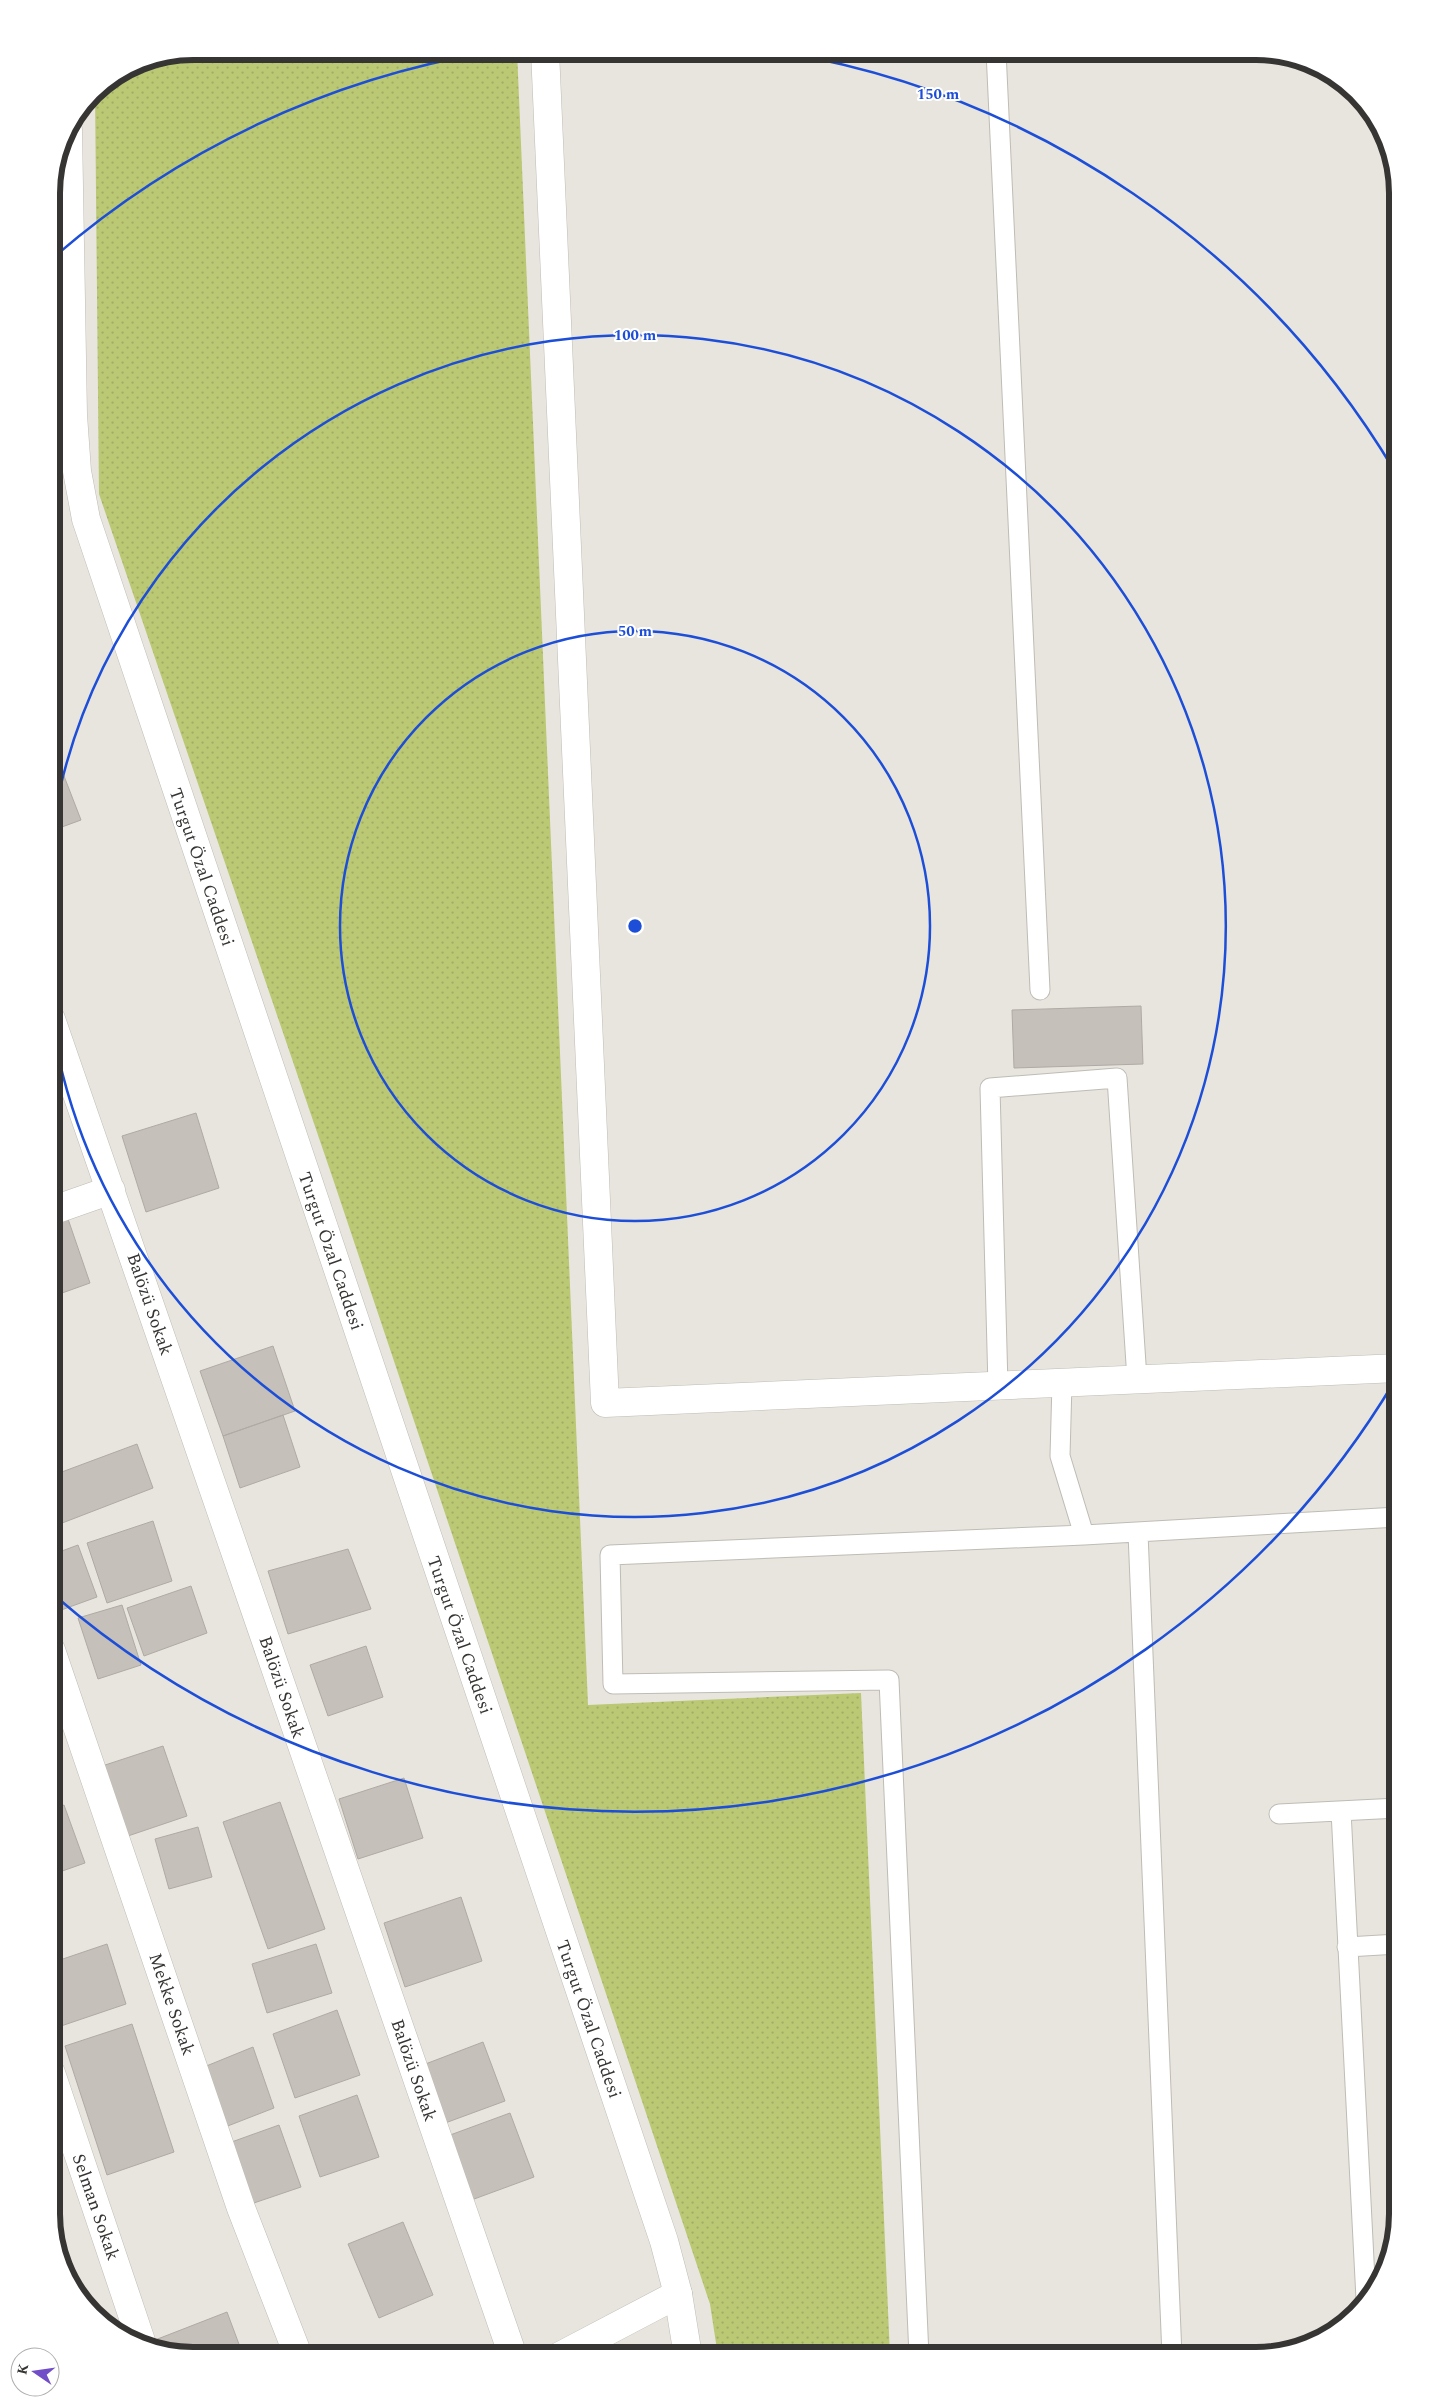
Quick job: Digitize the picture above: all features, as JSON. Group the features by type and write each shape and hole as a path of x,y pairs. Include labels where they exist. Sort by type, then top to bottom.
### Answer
{"street":[{"path":"545,60 605,1403 1389,1368"},
{"name":"Turgut Özal Caddesi","path":"68,148 73,415 76,471 86,519 664,2241 678,2294 687,2347"},
{"name":"Balözü Sokak","path":"60,1045 510,2347"},
{"path":"60,1208 111,1190"},
{"name":"Mekke Sokak","path":"60,1676 241,2208 295,2347"},
{"name":"Selman Sokak","path":"60,2100 140,2336"},
{"path":"577,2347 678,2294"}],"lane":[{"path":"996,60 1040,990"},
{"path":"998,1386 990,1088 1117,1078 1137,1379"},
{"path":"1062,1382 1060,1456 1084,1535"},
{"path":"919,2347 889,1680 612,1684 610,1554 1138,1533 1389,1518"},
{"path":"1138,1533 1172,2347"},
{"path":"1279,1814 1389,1808"},
{"path":"1340,1811 1366,2290"},
{"path":"1348,1947 1389,1945"}],"green space":[{"path":"184,60 517,60 588,1705 861,1693 890,2347 717,2347 710,2304 333,1179 99,494 95,103 99,99 119,82 134,74 150,67"}],"building":[{"path":"60,766 81,820 60,828"},
{"path":"1141,1006 1143,1064 1014,1068 1012,1010"},
{"path":"196,1113 219,1188 146,1212 122,1136"},
{"path":"67,1216 90,1283 60,1294 60,1218"},
{"path":"273,1346 295,1411 223,1436 200,1371"},
{"path":"283,1415 300,1467 240,1488 223,1436"},
{"path":"137,1444 153,1488 60,1524 60,1473"},
{"path":"153,1521 172,1581 107,1603 87,1543"},
{"path":"78,1545 97,1597 60,1610 60,1552"},
{"path":"348,1549 371,1609 288,1634 268,1571"},
{"path":"191,1586 207,1633 144,1656 127,1608"},
{"path":"122,1605 141,1665 98,1679 78,1618"},
{"path":"366,1646 383,1697 328,1716 310,1665"},
{"path":"163,1746 187,1816 119,1839 96,1768"},
{"path":"404,1778 423,1838 358,1859 339,1799"},
{"path":"280,1802 325,1929 268,1949 223,1822"},
{"path":"64,1805 85,1863 60,1872 60,1807"},
{"path":"198,1827 212,1877 169,1889 155,1839"},
{"path":"461,1897 482,1961 405,1987 384,1923"},
{"path":"107,1944 126,2004 61,2026 60,1960"},
{"path":"316,1944 332,1993 267,2013 252,1964"},
{"path":"337,2010 360,2075 295,2098 273,2034"},
{"path":"132,2024 174,2152 107,2175 65,2046"},
{"path":"483,2042 505,2101 437,2126 415,2068"},
{"path":"253,2047 274,2108 220,2129 199,2069"},
{"path":"357,2095 379,2157 320,2177 299,2116"},
{"path":"510,2113 534,2177 466,2202 442,2138"},
{"path":"279,2125 301,2187 248,2205 226,2144"},
{"path":"403,2222 433,2295 379,2318 348,2244"},
{"path":"227,2312 240,2347 184,2347 155,2340"}]}
